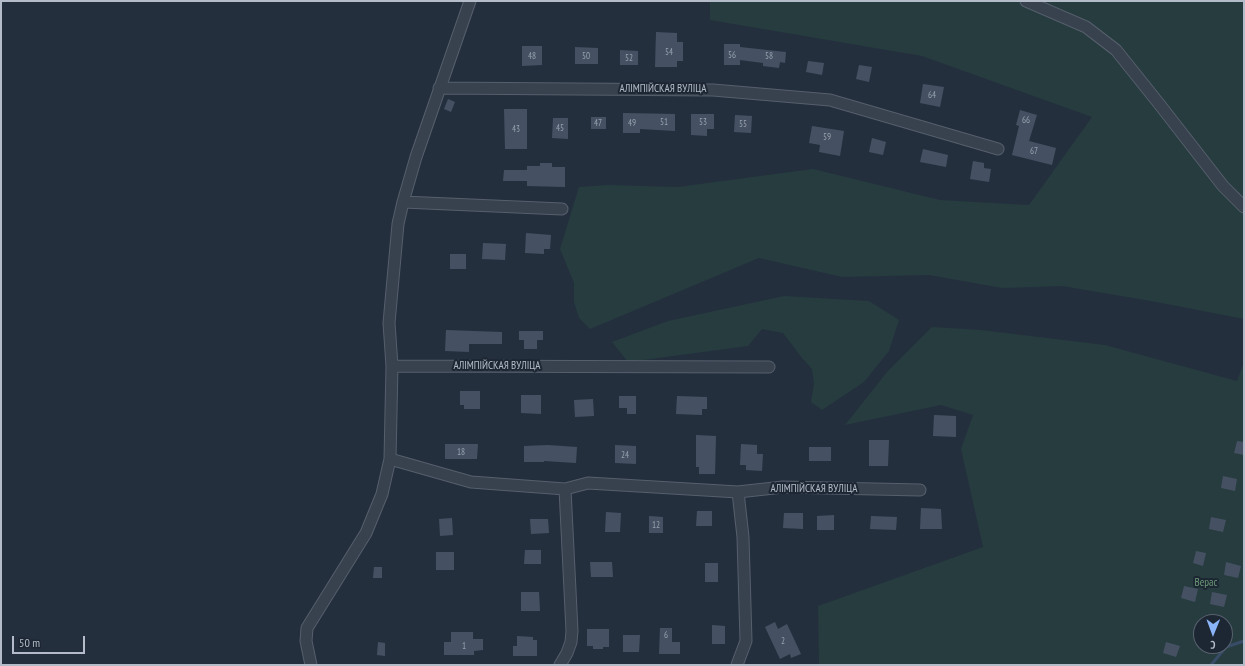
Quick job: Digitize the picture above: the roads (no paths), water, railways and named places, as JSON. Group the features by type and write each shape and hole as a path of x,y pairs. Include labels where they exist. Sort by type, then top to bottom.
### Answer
{"street":[{"path":"311,665 306,641 307,628 339,574 366,533 382,494 390,459 392,366 389,323 398,224 403,202 439,88 470,1"},
{"path":"1026,1 1086,27 1116,50 1222,186 1244,207"},
{"name":"АЛІМПІЙСКАЯ ВУЛІЦА","path":"439,88 713,90 830,100 998,149"},
{"path":"403,202 562,209"},
{"name":"АЛІМПІЙСКАЯ ВУЛІЦА","path":"392,366 769,367"},
{"name":"АЛІМПІЙСКАЯ ВУЛІЦА","path":"390,459 471,482 565,489 588,483 738,492 783,487 920,490"},
{"path":"560,665 571,642 572,631 565,489"},
{"path":"737,665 746,641 743,537 738,492"}],"waterway":[{"path":"1211,665 1226,647 1244,641"}],"park label":[{"name":"Верас","path":"1206,583"}]}
